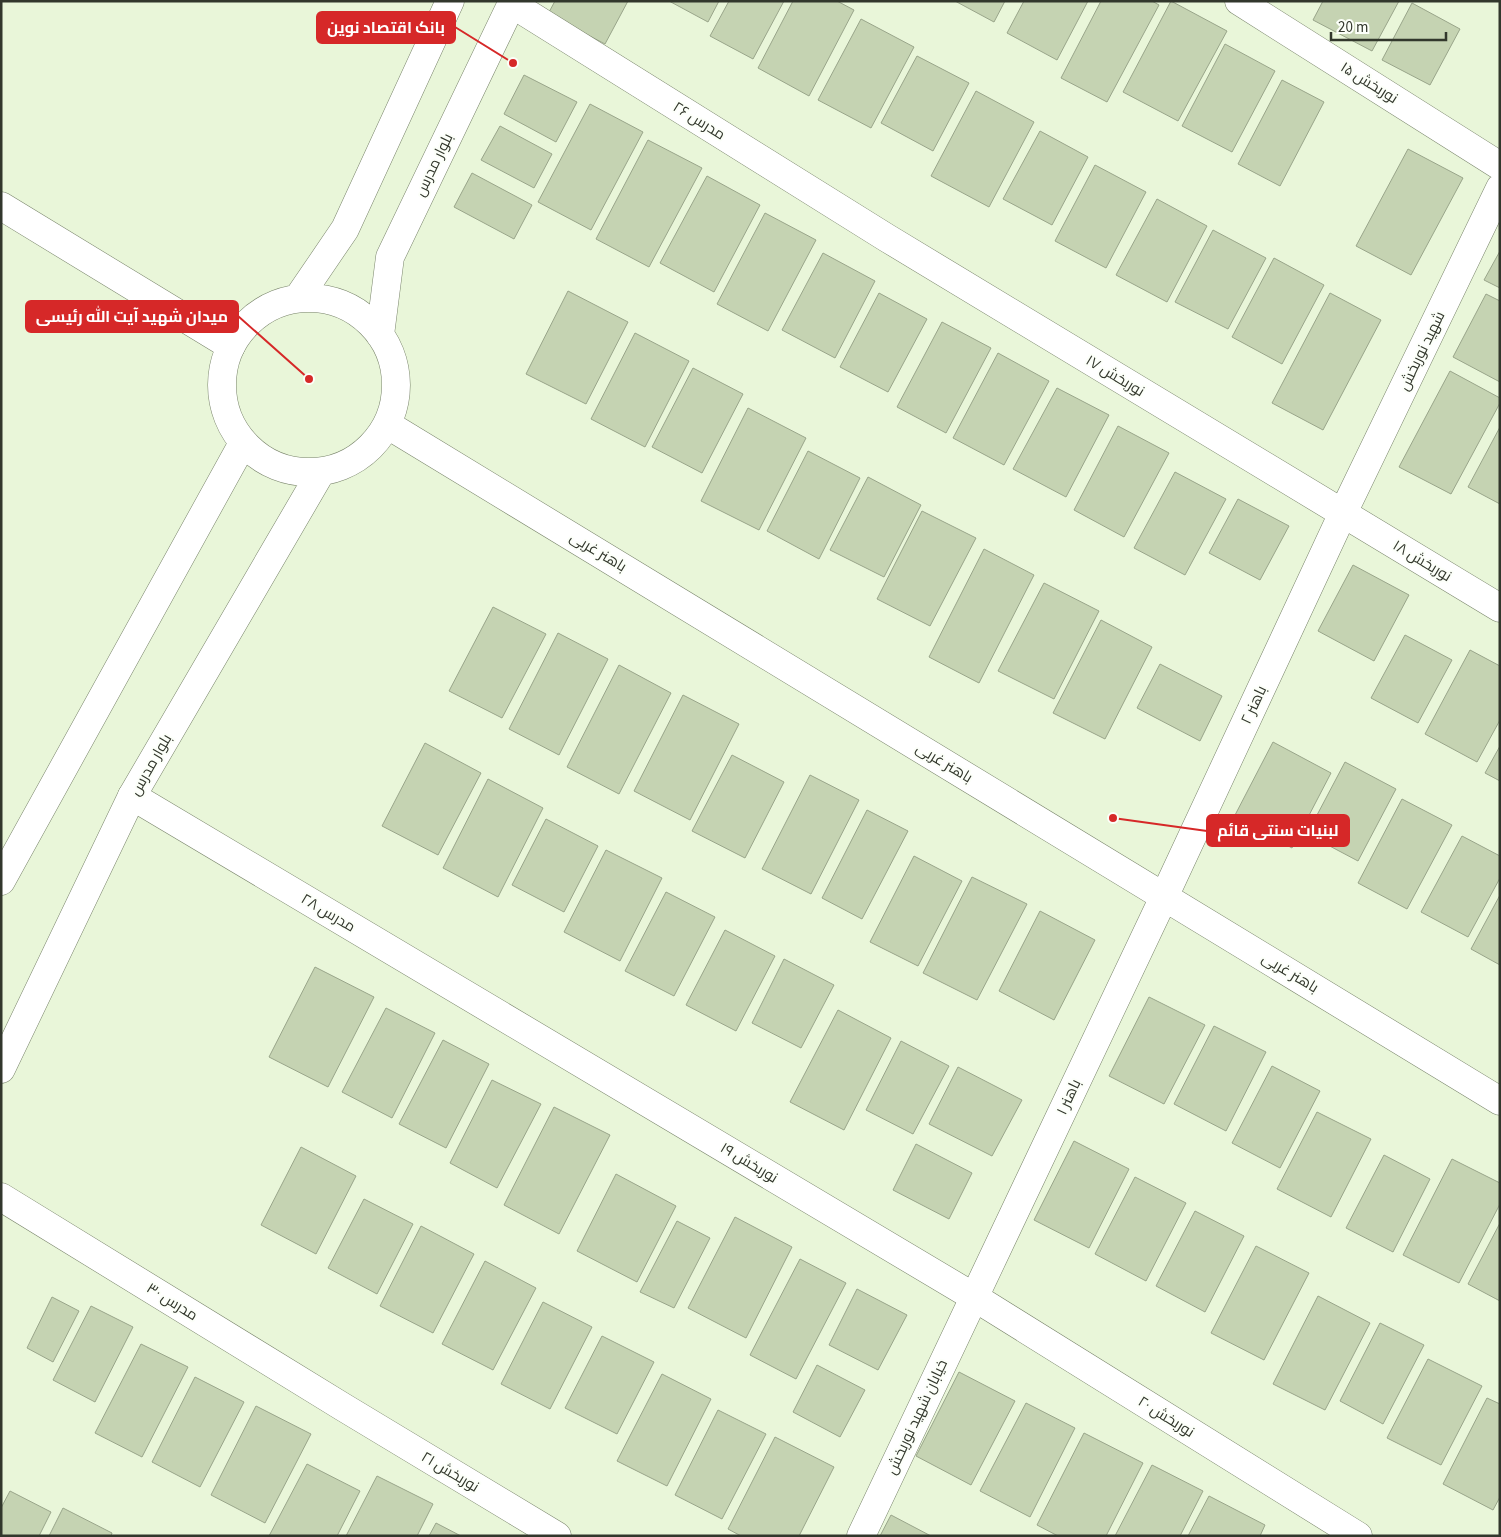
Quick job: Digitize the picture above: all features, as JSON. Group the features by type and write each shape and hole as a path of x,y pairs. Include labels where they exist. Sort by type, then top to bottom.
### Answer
{"street":[{"path":"298,298 345,229 450,1"},
{"name":"نوربخش ۱۵","path":"1239,1 1500,166"},
{"name":"مدرس ۲۶","path":"512,2 886,238"},
{"name":"بلوار مدرس","path":"380,336 390,257 512,2"},
{"name":"شهید نوربخش","path":"1343,513 1500,188"},
{"path":"1,206 231,346"},
{"name":"نوربخش ۱۷","path":"886,238 1343,513"},
{"path":"298,298 321,299 344,305 363,317 380,336 395,366 396,396 388,425 371,448 348,464 320,472 292,471 265,461 243,443 229,421 223,396 223,370 231,346 248,323 270,307 298,298"},
{"name":"باهنر غربی","path":"388,425 1500,1101"},
{"path":"1,881 243,443"},
{"name":"بلوار مدرس","path":"1,1069 132,796 320,472"},
{"name":"نوربخش ۱۸","path":"1343,513 1500,608"},
{"name":"باهنر ۲","path":"1164,897 1343,513"},
{"name":"مدرس ۲۸","path":"132,796 523,1030"},
{"name":"باهنر ۱","path":"974,1297 1164,897"},
{"name":"نوربخش ۱۹","path":"523,1030 974,1297"},
{"name":"مدرس ۳۰","path":"1,1197 342,1407"},
{"name":"خیابان شهید نوربخش","path":"861,1536 974,1297"},
{"name":"نوربخش ۲۰","path":"974,1297 1358,1536"},
{"name":"نوربخش ۲۱","path":"342,1407 557,1536"}],"building":[{"path":"555,1 628,1 605,44 548,14"},
{"path":"669,1 719,1 708,22"},
{"path":"729,1 784,1 753,59 710,36"},
{"path":"793,1 837,1 854,10 809,96 758,68"},
{"path":"955,1 1005,1 994,22"},
{"path":"1024,1 1088,1 1057,60 1007,33"},
{"path":"1101,1 1152,1 1159,5 1107,102 1061,78"},
{"path":"1171,1 1227,31 1178,121 1123,92"},
{"path":"1323,1 1399,1 1372,51 1313,20"},
{"path":"1412,3 1460,29 1430,85 1382,60"},
{"path":"861,19 914,47 871,128 818,100"},
{"path":"1225,44 1275,71 1232,152 1182,126"},
{"path":"917,56 969,83 933,151 881,123"},
{"path":"524,75 577,102 556,142 504,114"},
{"path":"1282,80 1324,102 1280,186 1238,164"},
{"path":"976,91 1034,122 989,207 931,176"},
{"path":"590,104 643,132 591,230 538,202"},
{"path":"500,126 552,154 534,188 481,160"},
{"path":"1040,131 1088,157 1052,225 1003,199"},
{"path":"648,140 702,168 649,267 596,239"},
{"path":"1408,149 1463,178 1411,275 1356,246"},
{"path":"1095,165 1146,192 1106,268 1055,241"},
{"path":"472,173 532,205 514,239 454,207"},
{"path":"707,176 760,205 714,292 660,263"},
{"path":"1157,199 1207,226 1167,302 1116,275"},
{"path":"765,213 816,240 768,331 717,304"},
{"path":"1213,230 1266,258 1228,329 1175,302"},
{"path":"1500,251 1500,288 1484,280"},
{"path":"823,253 875,281 835,358 782,330"},
{"path":"1274,258 1324,285 1282,364 1232,337"},
{"path":"568,291 628,322 586,404 526,374"},
{"path":"879,293 927,319 888,392 840,367"},
{"path":"1330,293 1381,320 1323,430 1272,403"},
{"path":"1486,294 1500,301 1500,382 1453,357"},
{"path":"942,322 991,348 946,433 897,407"},
{"path":"635,333 689,361 645,447 591,419"},
{"path":"998,353 1049,381 1004,465 953,438"},
{"path":"693,368 743,394 702,473 652,447"},
{"path":"1450,371 1500,398 1500,403 1451,494 1399,467"},
{"path":"1057,388 1109,415 1066,497 1013,469"},
{"path":"748,408 806,438 759,530 701,501"},
{"path":"1118,426 1169,453 1124,537 1074,510"},
{"path":"1500,427 1500,504 1468,487"},
{"path":"808,451 860,478 819,559 767,531"},
{"path":"1175,472 1226,499 1185,575 1134,548"},
{"path":"868,477 921,505 884,577 830,550"},
{"path":"1238,499 1289,526 1260,580 1209,553"},
{"path":"922,511 976,538 930,626 877,599"},
{"path":"984,549 1034,575 979,683 929,657"},
{"path":"1353,565 1409,595 1374,661 1318,631"},
{"path":"1044,583 1099,611 1054,699 998,671"},
{"path":"493,607 546,634 502,718 449,691"},
{"path":"1101,620 1152,647 1105,739 1053,713"},
{"path":"558,633 608,659 559,755 509,729"},
{"path":"1405,635 1452,660 1418,723 1371,698"},
{"path":"1470,650 1500,666 1500,720 1477,762 1425,734"},
{"path":"1160,664 1222,696 1200,741 1137,708"},
{"path":"619,665 671,693 619,794 567,767"},
{"path":"683,695 739,724 690,820 634,791"},
{"path":"1273,742 1331,773 1292,848 1234,817"},
{"path":"425,743 481,773 438,855 382,826"},
{"path":"1500,746 1500,781 1485,773"},
{"path":"732,755 784,782 745,858 692,831"},
{"path":"1345,762 1396,789 1358,861 1307,834"},
{"path":"810,775 859,800 811,894 762,869"},
{"path":"488,779 543,808 498,897 443,868"},
{"path":"1402,799 1452,825 1407,909 1358,883"},
{"path":"867,810 908,831 862,919 822,898"},
{"path":"546,819 598,846 564,912 512,885"},
{"path":"1462,836 1500,856 1500,878 1468,937 1421,912"},
{"path":"606,850 662,878 620,961 564,932"},
{"path":"914,856 962,881 918,966 870,942"},
{"path":"972,877 1027,904 977,1000 923,973"},
{"path":"666,892 715,917 674,996 625,971"},
{"path":"1500,895 1500,965 1471,949"},
{"path":"1040,911 1095,940 1054,1020 999,991"},
{"path":"725,930 775,956 736,1031 686,1005"},
{"path":"784,959 834,985 801,1048 752,1023"},
{"path":"315,967 374,997 328,1087 269,1057"},
{"path":"1149,997 1205,1025 1164,1104 1109,1076"},
{"path":"386,1008 435,1033 392,1118 342,1092"},
{"path":"838,1010 891,1038 844,1130 790,1102"},
{"path":"1214,1026 1266,1052 1226,1131 1174,1104"},
{"path":"443,1040 489,1064 446,1148 399,1124"},
{"path":"901,1041 949,1066 913,1134 866,1110"},
{"path":"1272,1066 1320,1091 1280,1168 1232,1143"},
{"path":"958,1067 1022,1100 992,1156 929,1124"},
{"path":"492,1080 541,1104 497,1188 450,1163"},
{"path":"554,1107 610,1135 559,1234 504,1205"},
{"path":"1317,1112 1371,1139 1331,1217 1277,1189"},
{"path":"1074,1141 1129,1169 1089,1248 1034,1220"},
{"path":"916,1144 972,1173 949,1219 893,1190"},
{"path":"301,1147 356,1176 316,1254 261,1225"},
{"path":"1384,1155 1430,1179 1393,1252 1346,1228"},
{"path":"1452,1159 1500,1183 1500,1204 1459,1283 1403,1255"},
{"path":"616,1174 676,1206 637,1282 577,1251"},
{"path":"1135,1177 1186,1203 1146,1281 1095,1254"},
{"path":"364,1199 413,1224 377,1294 328,1268"},
{"path":"1195,1211 1244,1236 1205,1312 1156,1286"},
{"path":"735,1217 792,1247 746,1338 688,1308"},
{"path":"677,1221 710,1238 674,1308 640,1292"},
{"path":"1500,1223 1500,1301 1468,1284"},
{"path":"421,1226 474,1254 433,1333 380,1306"},
{"path":"1256,1246 1309,1273 1264,1360 1211,1333"},
{"path":"800,1259 846,1283 796,1379 750,1355"},
{"path":"485,1261 536,1288 493,1370 442,1344"},
{"path":"857,1289 907,1315 878,1370 829,1345"},
{"path":"1318,1296 1370,1323 1325,1410 1273,1384"},
{"path":"52,1297 79,1311 53,1362 27,1348"},
{"path":"543,1302 592,1327 550,1409 501,1384"},
{"path":"91,1306 133,1327 95,1402 53,1380"},
{"path":"1380,1323 1424,1345 1383,1424 1340,1401"},
{"path":"602,1336 654,1362 617,1434 565,1408"},
{"path":"141,1344 188,1367 142,1457 95,1433"},
{"path":"1428,1359 1482,1386 1441,1465 1387,1438"},
{"path":"817,1365 865,1390 840,1437 793,1412"},
{"path":"959,1372 1015,1401 971,1485 916,1456"},
{"path":"662,1374 711,1399 667,1486 617,1461"},
{"path":"195,1377 244,1402 200,1487 152,1462"},
{"path":"1487,1398 1500,1404 1500,1497 1493,1510 1443,1484"},
{"path":"1026,1403 1075,1428 1030,1517 980,1491"},
{"path":"256,1406 311,1434 265,1523 211,1495"},
{"path":"718,1410 766,1434 722,1519 675,1495"},
{"path":"1084,1433 1143,1463 1106,1536 1058,1536 1037,1525"},
{"path":"775,1437 834,1467 799,1536 741,1536 728,1529"},
{"path":"307,1464 360,1491 337,1536 269,1536"},
{"path":"1152,1465 1203,1491 1180,1536 1115,1536"},
{"path":"377,1476 433,1504 417,1536 346,1536"},
{"path":"10,1491 51,1512 39,1536 1,1536 1,1508"},
{"path":"1209,1496 1265,1525 1260,1536 1188,1536"},
{"path":"63,1508 112,1533 111,1536 49,1536"},
{"path":"891,1515 931,1536 880,1536"},
{"path":"436,1523 461,1536 429,1536"}],"place":[{"name":"بانک اقتصاد نوین","path":"513,63"},
{"name":"میدان شهید آیت الله رئیسی","path":"309,379"},
{"name":"لبنیات سنتی قائم","path":"1113,818"}]}
